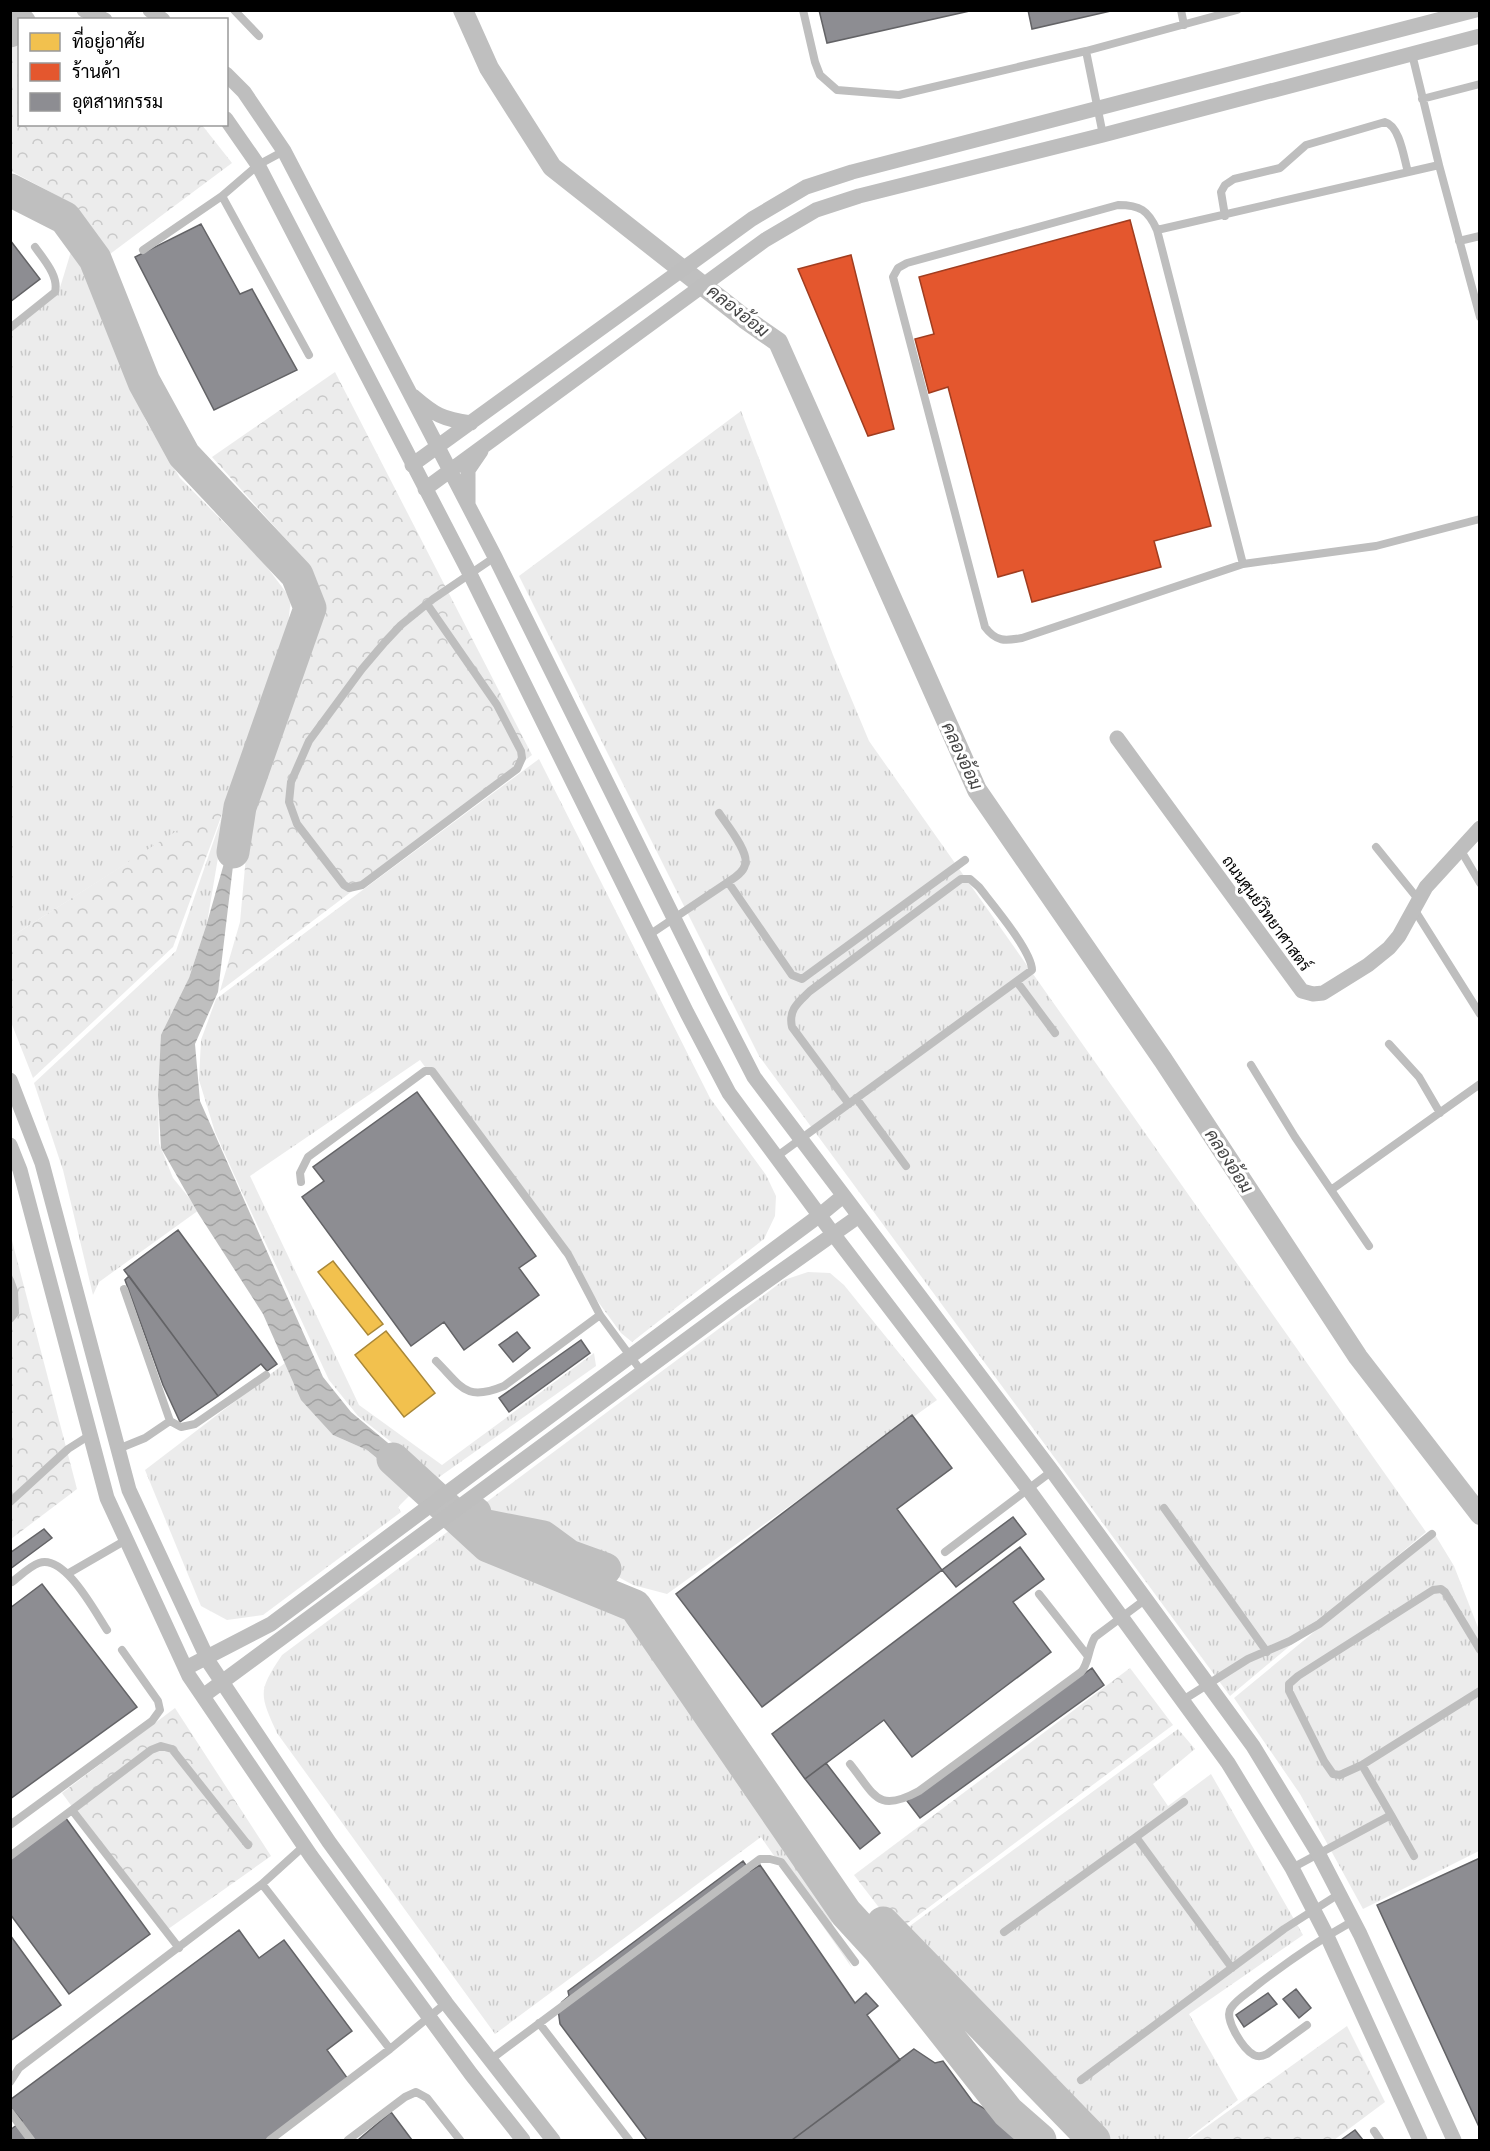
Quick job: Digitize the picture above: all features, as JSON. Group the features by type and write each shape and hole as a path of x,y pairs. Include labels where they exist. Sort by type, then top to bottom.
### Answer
{"street":[{"path":"412,465 752,219 806,187 852,172 1476,10"},
{"path":"425,489 765,240 816,210 859,196 1103,135 1479,36"},
{"path":"228,76 244,92 284,151 468,509 495,557 754,1077 1052,1471 1253,1746 1318,1853 1353,1921 1454,2140"},
{"path":"228,122 258,165 470,574 648,935 729,1093 1028,1489 1228,1763 1292,1868 1327,1936 1420,2140"},
{"path":"408,392 445,419 471,423"},
{"path":"468,509 468,470 485,443"},
{"name":"ถนนศูนย์วิทยาศาสตร์","path":"1118,738 1302,991 1313,994 1323,993 1368,965 1389,948 1399,936 1426,886 1479,828"},
{"path":"10,1080 42,1163 129,1490 206,1657 329,1842 446,2003 553,2140"},
{"path":"10,1145 20,1170 107,1498 186,1668 304,1846 522,2140"},
{"path":"186,1668 271,1624 843,1196"},
{"path":"203,1696 642,1372 859,1216"}],"lane":[{"path":"234,10 259,36"},
{"path":"802,10 820,75 837,90 899,96 1086,51 1237,10"},
{"path":"1181,10 1184,25"},
{"path":"1086,51 1103,135"},
{"path":"1412,54 1479,317"},
{"path":"1422,99 1479,84"},
{"path":"1225,216 1221,192 1225,185 1234,179 1280,168 1306,145 1385,122 1396,129 1408,172"},
{"path":"142,250 222,196 258,165 284,151"},
{"path":"1156,230 1225,216 1439,165"},
{"path":"222,196 309,355"},
{"path":"1243,564 1156,230 1151,218 1144,210 1134,205 1118,205 907,262 898,268 893,277 985,627 992,637 1006,641 1022,638 1243,564 1376,546 1479,519"},
{"path":"1459,241 1479,236"},
{"path":"10,328 55,292 52,272 35,247"},
{"path":"427,604 497,705 521,751 521,763 517,769 362,885 349,888 344,885 297,824 289,802 291,782 309,741 362,669 400,625 427,604 495,557"},
{"path":"648,935 728,882 746,865 746,855 719,813"},
{"path":"1376,848 1416,904 1479,1014"},
{"path":"1460,849 1479,883"},
{"path":"728,882 792,975 802,979 965,860"},
{"path":"776,1157 849,1104 856,1098 1017,982 1032,970 1024,948 980,886 970,879 961,879 810,991 793,1008 790,1018 792,1027 849,1104"},
{"path":"1017,982 1056,1033"},
{"path":"1389,1044 1419,1077 1440,1113"},
{"path":"1251,1065 1295,1137 1369,1246"},
{"path":"301,1182 300,1173 308,1157 425,1071 432,1071 568,1254 600,1315 642,1372"},
{"path":"1331,1190 1479,1084"},
{"path":"856,1098 906,1166"},
{"path":"10,1280 14,1291 15,1313 10,1319"},
{"path":"124,1289 170,1421 181,1427 195,1424 266,1375"},
{"path":"436,1361 464,1389 473,1394 487,1393 504,1386 600,1315"},
{"path":"118,1449 145,1438 170,1421"},
{"path":"10,1502 68,1449 90,1435"},
{"path":"945,1552 1052,1471"},
{"path":"1164,1508 1267,1652"},
{"path":"1183,1700 1248,1659 1267,1652 1319,1624 1432,1534"},
{"path":"69,1573 126,1540"},
{"path":"12,1582 40,1563 52,1562 69,1573 107,1630"},
{"path":"1479,1650 1445,1592 1441,1589 1433,1590 1298,1676 1289,1684 1288,1691 1324,1761 1333,1774 1340,1775 1362,1765 1479,1691"},
{"path":"1039,1594 1087,1655"},
{"path":"850,1764 876,1797 889,1803 919,1791 1082,1672 1095,1637 1146,1599"},
{"path":"10,1825 152,1721 160,1710 158,1701 122,1650"},
{"path":"10,1856 151,1750 162,1746 172,1749 248,1845"},
{"path":"1362,1765 1414,1856"},
{"path":"1004,1932 1184,1802"},
{"path":"72,1810 179,1948"},
{"path":"1292,1868 1391,1815"},
{"path":"1136,1837 1232,1968"},
{"path":"10,2082 19,2068 262,1884 304,1846"},
{"path":"490,2060 760,1859 781,1862 855,1962"},
{"path":"262,1884 390,2049"},
{"path":"1081,2080 1232,1968 1339,1894"},
{"path":"1307,2025 1267,2054 1260,2056 1254,2055 1244,2046 1228,2016 1230,2009 1239,2000 1271,1974 1353,1921"},
{"path":"270,2140 390,2049 446,2003"},
{"path":"539,2023 629,2140"},
{"path":"348,2140 405,2097 416,2092 427,2098 460,2140"},
{"path":"10,2112 31,2140"},
{"path":"1374,2132 1380,2140"}],"green space":[{"path":"18,34 18,126 203,126 232,163 106,257 67,201 11,171 11,41"},
{"path":"73,245 146,421 180,478 264,563 291,599 288,624 228,799 11,937 11,329 59,291"},
{"path":"335,372 532,755 220,991 240,922 251,801 320,626 317,581 293,547 212,457"},
{"path":"741,411 833,655 869,741 1426,1532 1230,1696 759,1056 519,576"},
{"path":"539,759 710,1098 766,1175 776,1196 775,1216 764,1239 632,1342 621,1333 420,1060 250,1176 359,1405 442,1465 594,1353 596,1366 435,1480 409,1456 358,1416 329,1380 215,1132 199,1080 201,1040 216,999"},
{"path":"228,798 173,947 33,1078 11,1022 11,937"},
{"path":"228,800 207,923 189,978 158,1095 159,1143 173,1178 199,1210 99,1282 93,1295 63,1170 34,1083 176,951"},
{"path":"10,1233 77,1489 11,1539 10,1319 13,1315"},
{"path":"808,1272 830,1273 844,1285 937,1400 667,1594 633,1585 600,1567 569,1556 543,1537 481,1525 476,1510 784,1280"},
{"path":"285,1363 333,1435 367,1450 396,1474 413,1492 398,1507 401,1512 263,1615 227,1620 201,1606 145,1470"},
{"path":"450,1530 465,1542 473,1554 625,1609 840,1904 832,1923 852,1968 761,1837 495,2034 277,1733 264,1701 265,1685 282,1655"},
{"path":"1434,1533 1454,1566 1479,1630 1479,1851 1363,1909 1300,1794 1234,1698"},
{"path":"1130,1668 1173,1725 897,1931 854,1875"},
{"path":"175,1708 271,1856 164,1932 62,1793"},
{"path":"1178,1729 1195,1749 1153,1784 1168,1806 1211,1774 1303,1935 1189,2014 1238,2100 1186,2140 1100,2140 899,1934"},
{"path":"1347,2026 1385,2102 1334,2140 1188,2140"}],"water":[{"path":"240,807 218,992 195,1044 200,1101 323,1377 351,1412 436,1483 415,1499 396,1474 367,1450 333,1435 301,1400 263,1314 198,1213 161,1148 158,1095 161,1035 189,978"}],"building: ที่อยู่อาศัย":[{"path":"333,1261 383,1324 368,1335 318,1272"},
{"path":"386,1331 435,1393 404,1417 355,1355"}],"building: ร้านค้า":[{"path":"1130,220 1211,526 1154,541 1161,567 1032,602 1023,570 998,577 948,387 929,393 915,339 934,334 919,277"},
{"path":"851,255 894,429 868,436 798,269"}],"building: อุตสาหกรรม":[{"path":"819,10 974,10 827,43"},
{"path":"1028,10 1115,10 1032,29"},
{"path":"201,224 240,294 252,289 297,370 214,410 135,257"},
{"path":"10,240 40,279 10,302"},
{"path":"417,1092 536,1256 519,1268 539,1295 464,1350 444,1322 411,1346 302,1197 324,1181 313,1167"},
{"path":"178,1230 277,1364 267,1371 261,1364 218,1396 124,1270"},
{"path":"129,1276 218,1396 180,1422 163,1385 125,1280"},
{"path":"517,1332 530,1348 513,1362 499,1345"},
{"path":"581,1340 590,1353 509,1412 499,1398"},
{"path":"912,1415 952,1468 897,1509 942,1570 762,1707 676,1594"},
{"path":"1013,1517 1026,1534 956,1587 942,1570"},
{"path":"44,1529 52,1538 10,1569 10,1553"},
{"path":"1020,1547 1044,1579 1013,1602 1051,1652 912,1757 884,1720 805,1779 772,1734"},
{"path":"42,1584 137,1707 10,1799 10,1608"},
{"path":"1092,1668 1104,1685 920,1818 907,1801"},
{"path":"826,1763 880,1833 860,1849 805,1779"},
{"path":"65,1817 150,1934 69,1994 10,1914 10,1857"},
{"path":"1480,1858 1480,2129 1377,1905"},
{"path":"743,1861 750,1871 760,1865 855,2003 866,1993 878,2006 867,2015 900,2060 792,2140 647,2140 560,2024 558,2009 569,1996 568,1991"},
{"path":"239,1930 259,1958 284,1940 352,2031 327,2050 348,2079 266,2140 10,2140 10,2130 22,2121 10,2107 10,2100"},
{"path":"10,1935 61,2005 10,2041"},
{"path":"1296,1989 1311,2008 1299,2018 1283,1999"},
{"path":"1268,1993 1277,2004 1244,2027 1236,2015"},
{"path":"914,2049 935,2063 943,2061 973,2102 1004,2120 1017,2137 1013,2140 792,2140"},
{"path":"391,2112 412,2140 358,2140"},
{"path":"1355,2130 1363,2140 1341,2140"}],"waterway":[{"name":"คลองอ้อม","path":"463,10 489,68 552,167 745,319 778,342 977,790 1163,1060 1358,1357 1480,1515"},
{"path":"10,31 18,25"},
{"path":"10,190 65,218 95,259 144,382 184,455 297,575 310,608 240,807 233,852"},
{"path":"393,1459 488,1546 635,1606 846,1913 879,1949 1008,2112 1040,2140"},
{"path":"475,1513 477,1524 543,1537 569,1556 605,1569"},
{"path":"883,1923 1094,2140"}]}
